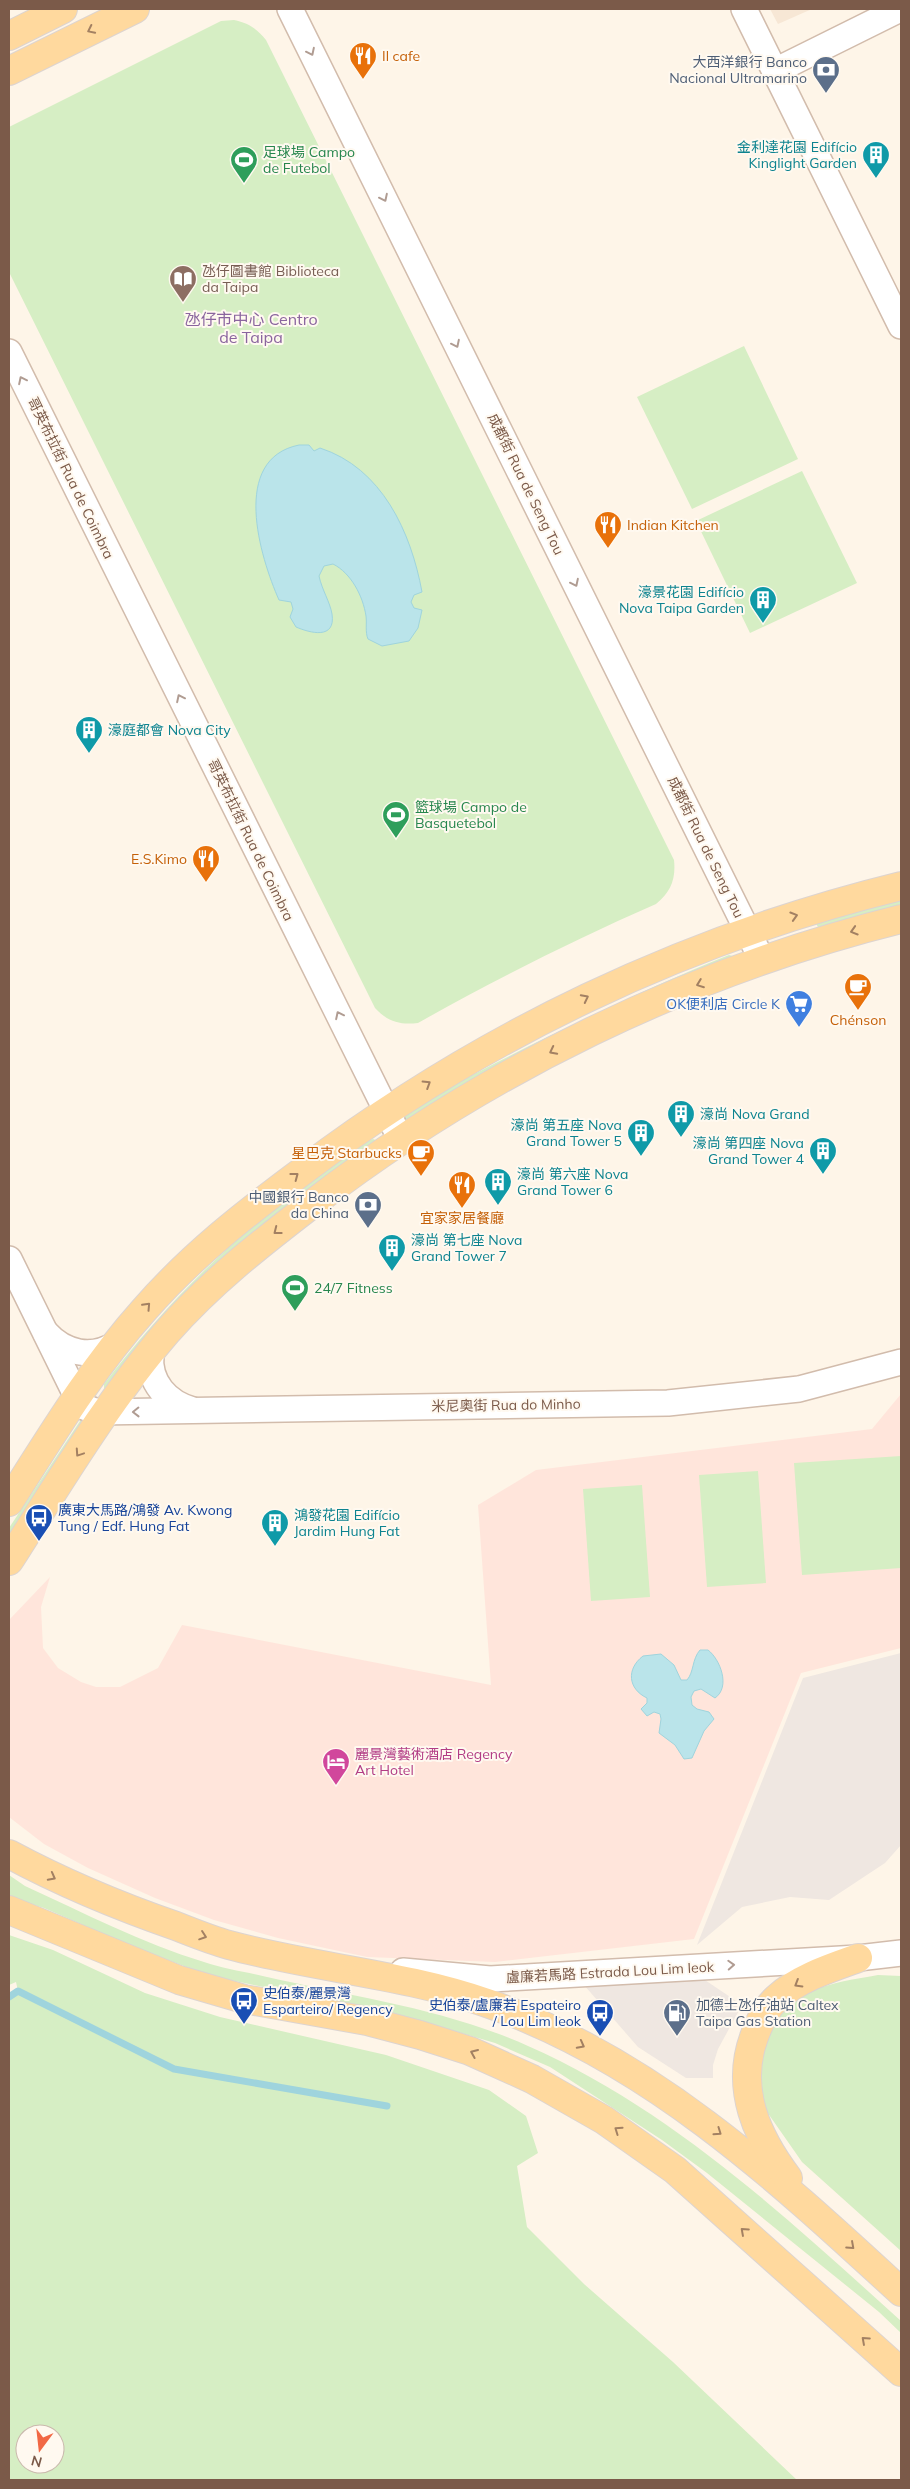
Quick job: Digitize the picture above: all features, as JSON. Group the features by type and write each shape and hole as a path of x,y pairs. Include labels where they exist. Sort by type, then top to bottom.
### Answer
{"main road":[{"path":"9,36 63,9"},
{"path":"9,71 135,9"},
{"path":"9,1502 77,1396 144,1309 210,1242 339,1143 431,1081 512,1035 593,994 748,931 852,898 901,886"},
{"path":"9,1561 106,1412 168,1332 230,1268 354,1172 447,1110 519,1069 598,1028 689,988 762,960 901,919"},
{"path":"9,1854 58,1880 121,1907 228,1945 428,1986 487,2003 544,2026 616,2063 723,2135 815,2213 901,2292"},
{"path":"9,1910 179,1980 244,1999 367,2021 420,2035 470,2051 532,2079 604,2120 675,2170 901,2372"},
{"path":"815,2213 778,2164 758,2130 748,2097 746,2068 760,2020 777,1998 824,1970 858,1958"}],"street":[{"name":"成都街 Rua de Seng Tou","path":"290,9 762,960"},
{"path":"744,9 901,326"},
{"path":"775,71 900,9"},
{"name":"哥英布拉街 Rua de Coimbra","path":"9,352 401,1140"},
{"path":"9,1260 77,1396"},
{"path":"42,1327 56,1343 75,1352 96,1352 116,1344"},
{"path":"150,1354 153,1374 163,1393 184,1407 201,1410"},
{"name":"米尼奧街 Rua do Minho","path":"77,1396 84,1407 90,1410 106,1412 668,1402 799,1389 901,1362"},
{"name":"盧廉若馬路 Estrada Lou Lim Ieok","path":"318,1964 490,1979 858,1958 901,1953"}],"shaded area":[{"path":"770,9 812,9 778,24"},
{"path":"901,1394 901,1648 801,1673 694,1939 495,1962 367,1957 278,1938 214,1920 155,1898 88,1868 44,1844 9,1817 9,1620 50,1577 41,1607 43,1648 58,1668 81,1682 96,1687 120,1687 158,1668 182,1625 491,1685 478,1505 536,1470 872,1429"},
{"path":"901,1653 901,1845 885,1863 829,1900 790,1897 742,1907 697,1945 803,1678"},
{"name":"加德士氹仔油站 Caltex Taipa Gas Station","path":"699,1976 742,2005 718,2049 713,2065 713,2078 686,2078 638,2047 584,1985"}],"green space":[{"path":"234,20 252,27 266,40 674,860 673,879 669,890 656,904 536,960 418,1023 395,1022 385,1017 375,1008 9,272 9,127 221,21"},
{"path":"744,346 798,459 692,509 637,397"},
{"path":"802,471 857,583 750,633 696,521"},
{"path":"901,897 901,905 818,927 814,920"},
{"path":"729,955 736,957 408,1126 402,1117 450,1087 535,1043 655,986"},
{"path":"373,1139 378,1141 104,1391 104,1384 162,1314 226,1250 277,1208 364,1143"},
{"path":"89,1413 9,1555 9,1528 82,1418"},
{"path":"901,1456 901,1568 802,1575 794,1463"},
{"path":"758,1471 766,1583 707,1587 699,1475"},
{"path":"642,1485 650,1597 591,1601 583,1489"},
{"path":"9,1875 25,1886 91,1917 181,1954 219,1967 400,2005 465,2022 528,2046 580,2072 631,2101 679,2134 771,2205 901,2321 901,2333 879,2312 707,2173 662,2140 550,2067 495,2043 414,2019 207,1975 127,1944 44,1908 9,1897"},
{"path":"9,1935 53,1950 145,1993 220,2017 386,2055 489,2090 526,2116 538,2153 517,2166 527,2227 584,2284 673,2362 797,2480 9,2480 9,1997 18,1991 16,1982 9,1985"},
{"path":"878,1975 901,1976 901,2251 802,2162 758,2099 763,2053 770,2032 780,2016 792,2003 821,1987"}],"water":[{"path":"299,445 309,445 314,451 320,448 342,457 361,470 390,505 410,547 422,592 414,595 411,602 414,608 422,610 418,628 409,641 382,646 368,639 366,616 359,593 351,579 333,564 324,566 319,576 332,614 330,628 326,631 315,632 296,627 290,617 293,609 291,602 279,600 264,560 259,536 256,512 257,489 264,469 278,454"},
{"path":"700,1650 708,1650 720,1666 723,1680 722,1687 720,1693 715,1698 701,1689 694,1691 691,1697 692,1705 697,1709 709,1712 714,1719 704,1731 692,1758 684,1759 675,1745 659,1733 660,1714 654,1712 647,1716 641,1709 647,1703 647,1698 633,1684 632,1673 634,1667 643,1656 661,1654 674,1665 681,1680 687,1680"}],"waterway":[{"path":"9,1997 18,1991 174,2069 387,2106"}],"place":[{"name":"Il cafe","path":"363,80"},
{"name":"大西洋銀行 Banco Nacional Ultramarino","path":"826,94"},
{"name":"金利達花園 Edifício Kinglight Garden","path":"876,179"},
{"name":"足球場 Campo de Futebol","path":"244,184"},
{"name":"氹仔圖書館 Biblioteca da Taipa","path":"183,303"},
{"name":"Indian Kitchen","path":"608,549"},
{"name":"濠景花園 Edifício Nova Taipa Garden","path":"763,624"},
{"name":"濠庭都會 Nova City","path":"89,754"},
{"name":"籃球場 Campo de Basquetebol","path":"396,839"},
{"name":"E.S.Kimo","path":"206,883"},
{"name":"Chénson","path":"858,1011"},
{"name":"OK便利店 Circle K","path":"799,1028"},
{"name":"濠尚 Nova Grand","path":"681,1138"},
{"name":"濠尚 第五座 Nova Grand Tower 5","path":"641,1157"},
{"name":"濠尚 第四座 Nova Grand Tower 4","path":"823,1175"},
{"name":"星巴克 Starbucks","path":"421,1177"},
{"name":"濠尚 第六座 Nova Grand Tower 6","path":"498,1206"},
{"name":"宜家家居餐廳","path":"462,1209"},
{"name":"中國銀行 Banco da China","path":"368,1229"},
{"name":"濠尚 第七座 Nova Grand Tower 7","path":"392,1272"},
{"name":"24/7 Fitness","path":"295,1312"},
{"name":"廣東大馬路/鴻發 Av. Kwong Tung / Edf. Hung Fat","path":"39,1542"},
{"name":"鴻發花園 Edifício Jardim Hung Fat","path":"275,1547"},
{"name":"麗景灣藝術酒店 Regency Art Hotel","path":"336,1786"},
{"name":"史伯泰/麗景灣 Esparteiro/ Regency","path":"244,2025"},
{"name":"史伯泰/盧廉若 Espateiro / Lou Lim Ieok","path":"600,2037"},
{"name":"加德士氹仔油站 Caltex Taipa Gas Station","path":"677,2037"}],"district":[{"name":"氹仔市中心 Centro de Taipa","path":"251,328"}]}
